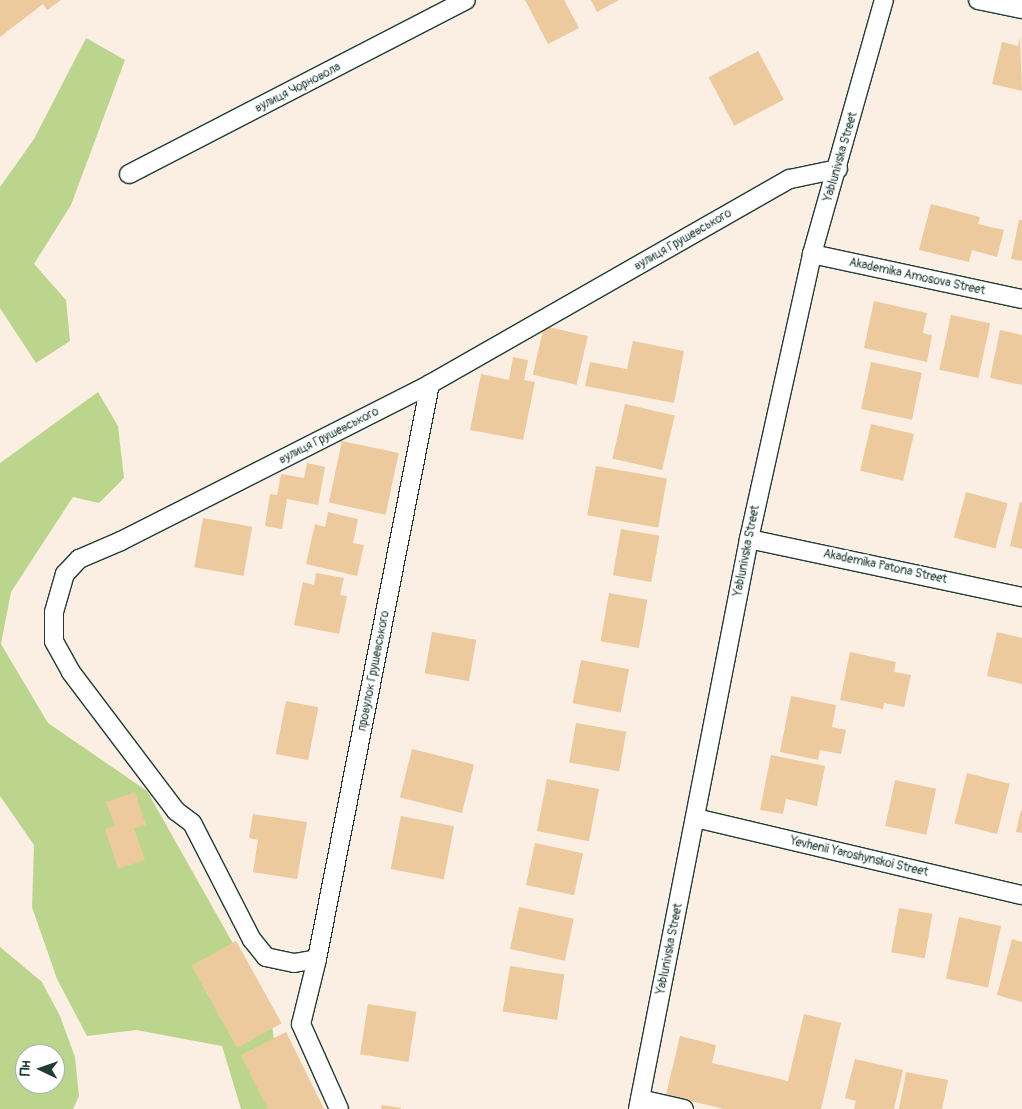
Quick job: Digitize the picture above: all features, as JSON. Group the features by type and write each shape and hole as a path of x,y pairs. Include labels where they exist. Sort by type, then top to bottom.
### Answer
{"street":[{"name":"вулиця Чорновола","path":"129,174 466,0"},
{"name":"Yablunivska Street","path":"639,1104 696,818 748,539 812,254 838,169 884,0"},
{"path":"978,0 1022,9"},
{"name":"вулиця Грушевського","path":"317,959 294,962 266,957 252,940 192,823 176,811 71,672 54,641 54,612 65,574 79,559 121,541 430,384 790,179 838,169"},
{"name":"Akademika Amosova Street","path":"812,254 1022,299"},
{"name":"провулок Грушевського","path":"339,1109 301,1024 317,959 430,384"},
{"name":"Akademika Patona Street","path":"748,539 1022,597"},
{"name":"Yevhenii Yaroshynskoi Street","path":"696,818 1022,895"},
{"path":"639,1104 684,1109"}],"green space":[{"path":"86,38 125,60 71,205 34,264 66,300 70,341 36,363 0,308 0,187 34,139"},
{"path":"98,392 118,426 124,478 99,503 73,497 11,592 1,644 48,723 147,791 270,1009 283,1109 241,1109 222,1046 136,1030 87,1036 57,979 32,907 34,845 0,796 0,463"},
{"path":"0,947 42,982 60,1016 75,1057 79,1096 73,1109 0,1109"}],"building":[{"path":"0,0 61,0 47,10 43,4 0,37"},
{"path":"525,0 564,0 579,28 548,44"},
{"path":"591,0 619,0 597,12"},
{"path":"1020,37 1022,91 992,84 1002,42 1018,46"},
{"path":"758,51 784,100 734,126 709,77"},
{"path":"931,204 980,217 978,224 1004,230 997,257 972,250 969,262 919,250"},
{"path":"1019,220 1022,220 1022,261 1011,259"},
{"path":"874,301 927,313 923,333 932,335 927,362 864,348"},
{"path":"951,315 990,323 978,378 939,370"},
{"path":"544,326 588,336 577,385 533,375"},
{"path":"1000,330 1022,335 1022,385 990,378"},
{"path":"633,341 684,351 674,403 585,386 590,362 627,369"},
{"path":"513,357 528,360 524,380 535,382 523,440 470,430 481,374 509,380"},
{"path":"871,362 922,373 912,420 861,409"},
{"path":"625,404 675,415 662,470 612,459"},
{"path":"871,424 914,434 903,481 860,471"},
{"path":"342,441 399,453 386,515 329,503"},
{"path":"307,463 325,467 318,505 287,499 282,529 265,526 270,494 277,495 281,474 304,478"},
{"path":"596,466 667,479 658,528 587,515"},
{"path":"966,492 1008,503 995,549 954,537"},
{"path":"1020,502 1022,503 1022,549 1010,546"},
{"path":"328,512 358,519 353,543 364,545 357,576 306,564 315,524 325,527"},
{"path":"203,518 252,527 244,576 194,567"},
{"path":"621,529 659,536 651,582 613,575"},
{"path":"316,573 344,578 340,595 347,596 339,634 294,625 303,582 314,585"},
{"path":"609,593 647,600 639,648 600,641"},
{"path":"432,632 476,640 469,681 425,673"},
{"path":"997,632 1022,638 1022,684 987,676"},
{"path":"850,652 896,662 894,672 911,675 904,707 884,703 883,709 840,700"},
{"path":"581,660 629,669 621,713 573,703"},
{"path":"791,696 836,705 832,727 846,730 841,754 820,750 818,760 780,752"},
{"path":"286,701 318,707 308,760 276,754"},
{"path":"576,723 626,732 619,771 569,762"},
{"path":"412,749 474,764 462,813 400,798"},
{"path":"771,755 825,766 817,806 786,799 783,814 760,810"},
{"path":"967,773 1010,784 997,834 954,823"},
{"path":"547,779 599,789 589,841 537,831"},
{"path":"895,780 936,789 926,835 885,826"},
{"path":"135,792 146,825 134,828 145,860 118,869 105,829 115,826 106,802"},
{"path":"1022,811 1022,833 1016,832"},
{"path":"253,814 307,822 297,879 253,872 258,840 249,838"},
{"path":"401,816 454,826 444,879 391,869"},
{"path":"535,843 583,853 574,895 526,885"},
{"path":"519,907 574,919 565,961 510,949"},
{"path":"899,908 932,914 925,958 891,952"},
{"path":"959,917 1001,926 988,988 946,979"},
{"path":"1012,939 1022,942 1022,1002 997,995"},
{"path":"236,941 282,1023 237,1048 191,966"},
{"path":"510,966 564,975 557,1020 503,1011"},
{"path":"368,1004 416,1012 408,1062 360,1054"},
{"path":"804,1014 841,1023 821,1109 724,1109 666,1095 680,1036 716,1045 712,1063 788,1081"},
{"path":"286,1032 324,1109 268,1109 241,1055"},
{"path":"855,1059 903,1070 894,1109 854,1109 856,1101 845,1098"},
{"path":"906,1072 948,1080 942,1109 899,1109"},
{"path":"382,1105 401,1108 401,1109 381,1109"}]}
